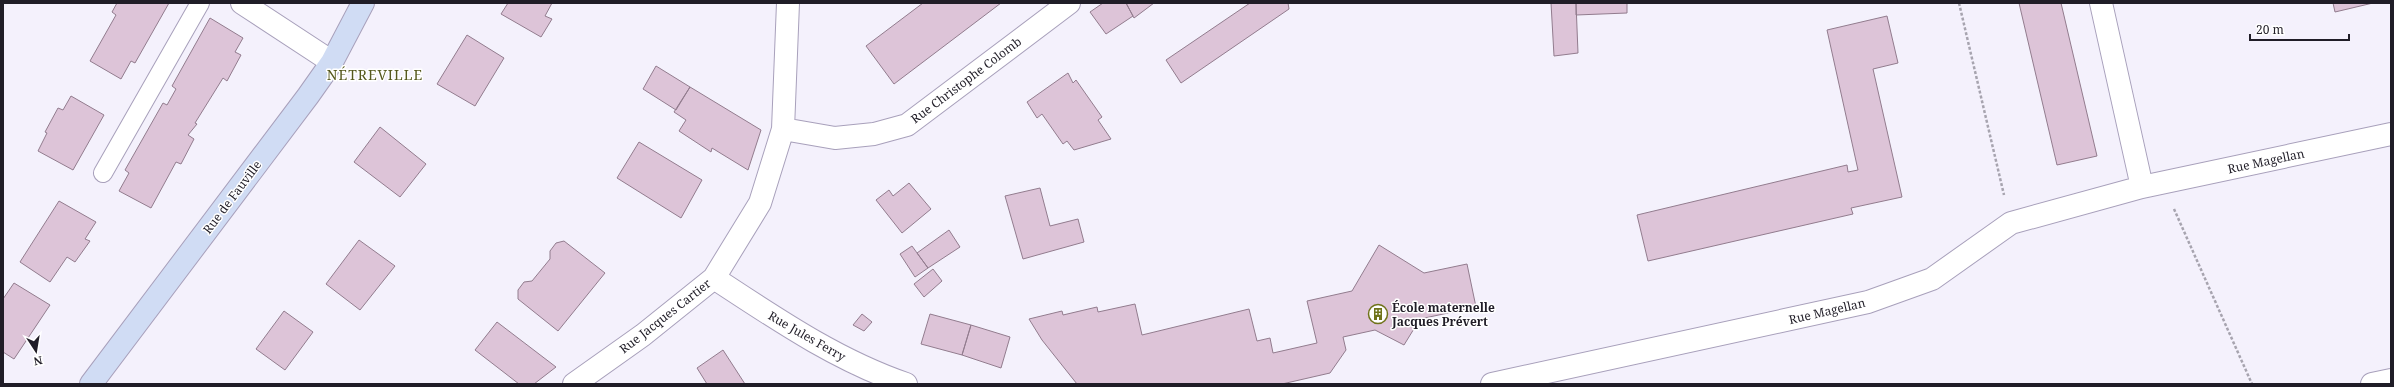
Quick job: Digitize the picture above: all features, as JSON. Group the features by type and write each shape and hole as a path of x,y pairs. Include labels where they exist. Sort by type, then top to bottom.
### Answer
{"main road":[{"name":"Rue de Fauville","path":"91,384 332,62 363,3"}],"street":[{"path":"242,3 332,62"},
{"name":"Rue Jacques Cartier","path":"574,384 643,335 714,278 760,203 783,129 788,3"},
{"name":"Rue Christophe Colomb","path":"783,129 835,138 874,134 907,125 1069,3"},
{"path":"2101,3 2152,185"},
{"name":"Rue Magellan","path":"1492,384 1868,302 1932,279 2011,223 2152,185 2391,134"},
{"name":"Rue Jules Ferry","path":"714,278 793,329 873,372 906,384"},
{"path":"2372,384 2391,380"}],"lane":[{"path":"103,173 200,3"}],"path":[{"path":"1959,3 2011,223"},
{"path":"2152,185 2252,384"}],"building":[{"path":"117,3 169,3 135,63 131,61 121,79 90,61 116,15 112,12"},
{"path":"508,3 552,3 545,16 552,19 541,37 501,14"},
{"path":"923,3 1001,3 894,84 866,46"},
{"path":"1103,3 1126,3 1133,16 1106,34 1090,12"},
{"path":"1126,3 1154,3 1134,18"},
{"path":"1250,3 1288,3 1289,9 1181,83 1166,60"},
{"path":"1551,3 1576,3 1578,53 1554,56"},
{"path":"1576,3 1627,3 1627,13 1576,15"},
{"path":"2019,3 2061,3 2097,156 2057,165"},
{"path":"2333,3 2373,3 2335,12"},
{"path":"1887,16 1898,63 1873,69 1902,197 1851,208 1853,214 1648,261 1637,215 1847,165 1848,172 1858,170 1827,30"},
{"path":"210,18 243,38 235,52 241,55 227,81 223,78 195,123 197,124 188,135 194,139 181,164 176,162 151,208 119,191 129,173 125,170 163,103 167,105 176,89 172,86"},
{"path":"467,35 504,58 475,106 437,84"},
{"path":"656,66 690,87 676,110 643,89"},
{"path":"1068,73 1073,83 1076,80 1102,117 1098,120 1111,139 1074,150 1067,141 1063,144 1042,114 1037,118 1027,102"},
{"path":"690,87 761,130 748,170 712,148 711,152 679,131 686,120 674,112"},
{"path":"71,96 104,115 73,170 38,151 47,133 45,132 58,108 63,110"},
{"path":"380,127 426,164 400,197 354,162"},
{"path":"639,142 702,180 681,218 617,178"},
{"path":"909,183 931,209 902,233 876,200 889,190 893,196"},
{"path":"1040,188 1050,226 1078,219 1084,242 1023,259 1005,196"},
{"path":"59,201 96,222 85,239 90,241 75,262 67,257 50,282 20,262"},
{"path":"949,230 960,247 928,268 917,253"},
{"path":"359,240 395,266 360,310 326,284"},
{"path":"564,241 605,273 558,331 518,299 518,290 524,282 532,281 550,259 550,251 556,243"},
{"name":"École maternelle Jacques Prévert","path":"1379,245 1424,273 1467,264 1476,307 1420,319 1404,345 1375,330 1343,337 1346,350 1330,373 1282,384 1077,384 1042,340 1029,319 1062,311 1063,315 1097,307 1098,312 1135,304 1142,335 1249,309 1257,341 1270,338 1273,353 1317,343 1307,301 1352,291"},
{"path":"912,246 928,268 915,277 900,254"},
{"path":"933,269 942,281 924,297 914,284"},
{"path":"14,283 50,305 14,359 3,352 3,299"},
{"path":"284,311 313,332 285,370 256,349"},
{"path":"862,314 872,322 864,331 853,325"},
{"path":"930,314 971,325 962,355 921,344"},
{"path":"497,322 556,367 534,384 519,384 475,350"},
{"path":"971,325 1010,337 1001,368 962,355"},
{"path":"723,350 745,384 707,384 697,368"}],"place":[{"name":"École maternelle Jacques Prévert","path":"1378,314"}],"district":[{"name":"NÉTREVILLE","path":"375,74"}]}
